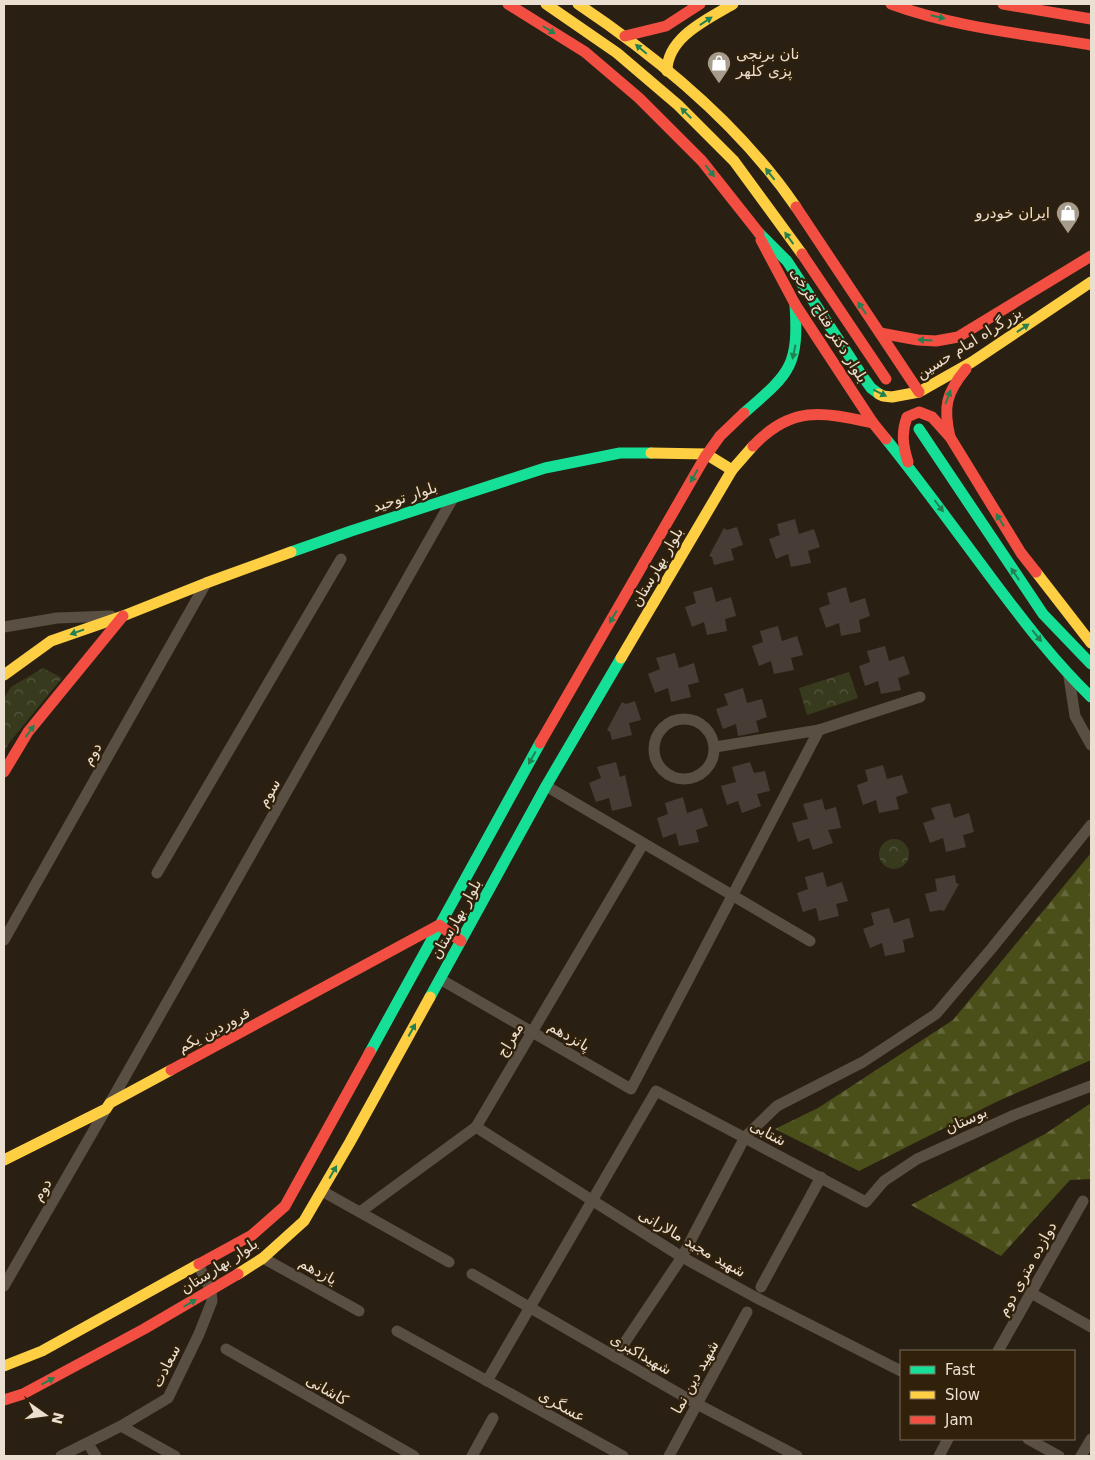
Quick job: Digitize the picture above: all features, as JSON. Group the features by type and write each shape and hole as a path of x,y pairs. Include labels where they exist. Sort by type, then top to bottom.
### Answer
{"main road":[{"name":"بلوار دکتر فتاح فرخی","path":"508,4 585,52 639,98 702,161 756,230 795,304 873,423 909,467 1027,625 1068,675 1091,697"},
{"path":"546,4 617,53 678,105 734,161 813,270 886,379"},
{"path":"578,4 625,36 693,93 745,142 792,202 919,392"},
{"path":"625,36 656,30 666,26 700,4"},
{"path":"667,71 668,59 673,49 683,38 733,4"},
{"path":"891,4 907,10 975,26 1091,45"},
{"path":"1002,4 1091,19"},
{"name":"بزرگراه امام حسین","path":"756,230 787,261 871,388 877,393 892,398 919,392 972,362 1091,282"},
{"name":"بزرگراه امام حسین","path":"880,333 918,340 936,341 958,336 1091,256"},
{"path":"1053,280 1065,300"},
{"name":"بلوار بهارستان","path":"4,1366 42,1351 252,1235 284,1206 303,1176 534,752 672,517 706,454 721,435 780,383 790,368 795,353 798,326 795,304"},
{"path":"950,437 946,420 946,401 953,385 972,362"},
{"path":"909,467 902,442 902,427 907,417 919,412 932,417 950,437 1021,553 1091,643"},
{"name":"بلوار بهارستان","path":"4,1400 24,1394 144,1330 211,1291 263,1258 304,1221 546,786 732,470 752,446 787,418 801,415 837,416 873,423"},
{"path":"919,429 1043,614 1083,658 1091,664"},
{"name":"بلوار توحید","path":"4,675 51,641 351,531 544,468 620,454 706,454"},
{"path":"706,454 732,470"},
{"name":"بلوار توحید","path":"4,772 28,732 123,616"},
{"path":"439,925 461,941"},
{"name":"فروردین یکم","path":"4,1160 108,1106 439,925"}],"street":[{"name":"سوم","path":"108,1106 453,498"},
{"path":"157,873 341,559"},
{"name":"دوم","path":"4,940 206,583"},
{"path":"4,627 57,618 123,616"},
{"path":"1068,675 1075,716 1091,745"},
{"path":"714,747 819,730 920,697"},
{"path":"681,719 700,723 707,729 714,747 709,767 702,774 683,780 664,772 658,764 655,755 655,745 663,728 671,722 681,719"},
{"path":"732,896 819,730"},
{"path":"546,786 810,941"},
{"path":"616,1357 682,1257 745,1138 777,1106 863,1062 936,1014 1091,825"},
{"name":"معراج","path":"360,1212 476,1127 643,844"},
{"name":"پانزدهم","path":"440,979 631,1088 732,896"},
{"name":"بوستان","path":"866,1202 884,1180 917,1159 1012,1116 1091,1086"},
{"name":"شتابی","path":"593,1202 656,1092 866,1202"},
{"name":"دوم","path":"4,1286 108,1106"},
{"name":"شهید مجید مالارانی","path":"476,1127 682,1257 755,1297 900,1370"},
{"path":"761,1287 821,1177"},
{"path":"322,1191 449,1262"},
{"name":"دوازده متری دوم","path":"999,1350 1083,1201"},
{"path":"397,1331 487,1381 593,1202"},
{"name":"یازدهم","path":"263,1258 359,1311"},
{"path":"198,1264 211,1291"},
{"name":"شهیداکبری","path":"472,1274 697,1404 797,1456"},
{"name":"سعادت","path":"61,1456 88,1444 168,1398 202,1326 212,1301 211,1291"},
{"path":"1031,1293 1091,1327"},
{"name":"شهید دین نما","path":"669,1456 747,1312"},
{"name":"کاشانی","path":"226,1349 414,1456"},
{"name":"عسگری","path":"487,1381 623,1456"},
{"path":"472,1456 493,1418"},
{"path":"121,1426 174,1456"},
{"path":"1081,1456 1091,1438"},
{"path":"938,1456 947,1440"},
{"path":"1030,1440 1059,1456"},
{"path":"88,1444 96,1456"}],"green space":[{"path":"43,668 62,678 9,743 4,752 4,698 11,687"},
{"path":"849,672 858,698 807,715 799,688"},
{"path":"894,839 905,843 909,854 905,865 894,869 883,865 879,854 883,843"},
{"path":"1091,853 1091,1060 996,1102 859,1171 775,1129 818,1108 953,1020"},
{"path":"1091,1103 1091,1179 1070,1180 1001,1256 911,1205 1045,1134"}],"building":[{"path":"795,519 799,534 814,529 820,547 808,551 811,563 791,567 788,554 776,559 769,539 780,535 777,524"},
{"path":"737,527 743,545 731,549 734,560 714,565 712,557 709,556 724,528 727,530"},
{"path":"712,587 716,602 731,597 736,616 725,619 727,631 707,635 704,622 692,627 685,607 696,603 693,592"},
{"path":"846,587 850,603 865,598 870,616 859,620 861,632 841,636 839,623 826,628 819,608 830,604 827,593"},
{"path":"778,626 782,641 797,636 803,655 791,658 794,670 774,674 771,661 759,666 752,646 763,642 760,631"},
{"path":"885,646 889,661 904,656 910,674 898,678 901,690 881,694 878,681 865,686 859,666 870,662 867,651"},
{"path":"675,653 679,668 694,663 699,682 688,685 691,697 671,702 668,688 655,693 648,674 660,669 656,658"},
{"path":"743,688 747,703 762,699 767,717 756,721 759,732 738,736 736,724 723,729 716,709 728,705 724,694"},
{"path":"635,701 641,720 629,723 632,735 612,740 610,732 607,730 622,702 626,704"},
{"path":"616,762 620,777 625,775 632,806 612,811 609,798 596,802 589,783 601,778 597,767"},
{"path":"750,762 754,773 765,771 770,791 757,794 761,806 742,813 738,801 727,805 721,786 736,782 732,767"},
{"path":"883,765 887,779 902,775 908,793 896,797 899,809 879,813 876,800 863,805 857,785 868,781 865,770"},
{"path":"683,797 687,813 702,808 708,826 696,830 699,842 679,846 676,833 663,838 657,818 668,814 665,803"},
{"path":"822,799 825,810 836,807 841,828 828,830 833,843 813,850 809,838 798,842 792,823 808,819 803,804"},
{"path":"950,803 954,818 969,813 974,832 963,835 966,847 946,852 943,838 930,843 923,823 935,819 931,808"},
{"path":"823,872 827,887 842,882 848,901 836,904 839,916 819,921 816,908 803,912 797,893 808,889 805,877"},
{"path":"955,875 956,883 959,884 944,911 930,912 925,894 937,891 935,879"},
{"path":"889,908 894,923 909,918 914,937 903,940 905,952 885,956 882,943 870,948 863,929 874,925 871,913"}],"traffic: fast":[{"path":"759,233 787,261 863,377 871,388 879,394"},
{"path":"744,413 772,388 788,367 793,356 795,342 795,304"},
{"path":"919,429 1043,614 1091,664"},
{"path":"886,439 1029,627 1065,670 1091,697"},
{"path":"291,552 545,468 620,453 651,453"},
{"path":"430,997 546,786 621,658"},
{"path":"370,1052 540,743"}],"traffic: slow":[{"path":"546,4 617,53 678,105 734,161 802,254"},
{"path":"578,4 639,47 697,95 750,148 796,207"},
{"path":"667,71 669,59 681,39 701,23 733,4"},
{"path":"879,394 892,397 919,392 972,362 1091,282"},
{"path":"621,658 732,470 753,446"},
{"path":"651,453 706,454 732,470"},
{"path":"4,675 51,641 123,616 291,552"},
{"path":"1036,572 1091,643"},
{"path":"238,1274 263,1258 304,1221 430,997"},
{"path":"4,1160 106,1109 110,1103 171,1070"},
{"path":"4,1366 42,1351 199,1264"}],"traffic: jam":[{"path":"508,4 585,52 639,98 702,161 759,233"},
{"path":"625,36 666,26 700,4"},
{"path":"891,4 939,19 1091,45"},
{"path":"1003,4 1091,19"},
{"path":"796,207 919,392"},
{"path":"761,240 795,304 873,423 886,439"},
{"path":"802,254 886,379"},
{"path":"880,333 918,340 936,341 958,337 1091,256"},
{"path":"950,437 947,417 948,401 950,393 966,369"},
{"path":"908,462 903,439 905,423 907,417 919,412 932,417 950,437 1021,553 1036,572"},
{"path":"540,743 705,457 720,436 744,413"},
{"path":"753,446 767,433 781,424 808,415 838,416 873,423"},
{"path":"4,772 28,732 123,616"},
{"path":"171,1070 439,925 461,941"},
{"path":"199,1264 252,1235 285,1206 370,1052"},
{"path":"4,1400 23,1394 144,1329 238,1274"}],"place":[{"name":"نان برنجی پزی کلهر","path":"719,84"},
{"name":"ایران خودرو","path":"1068,234"}]}
